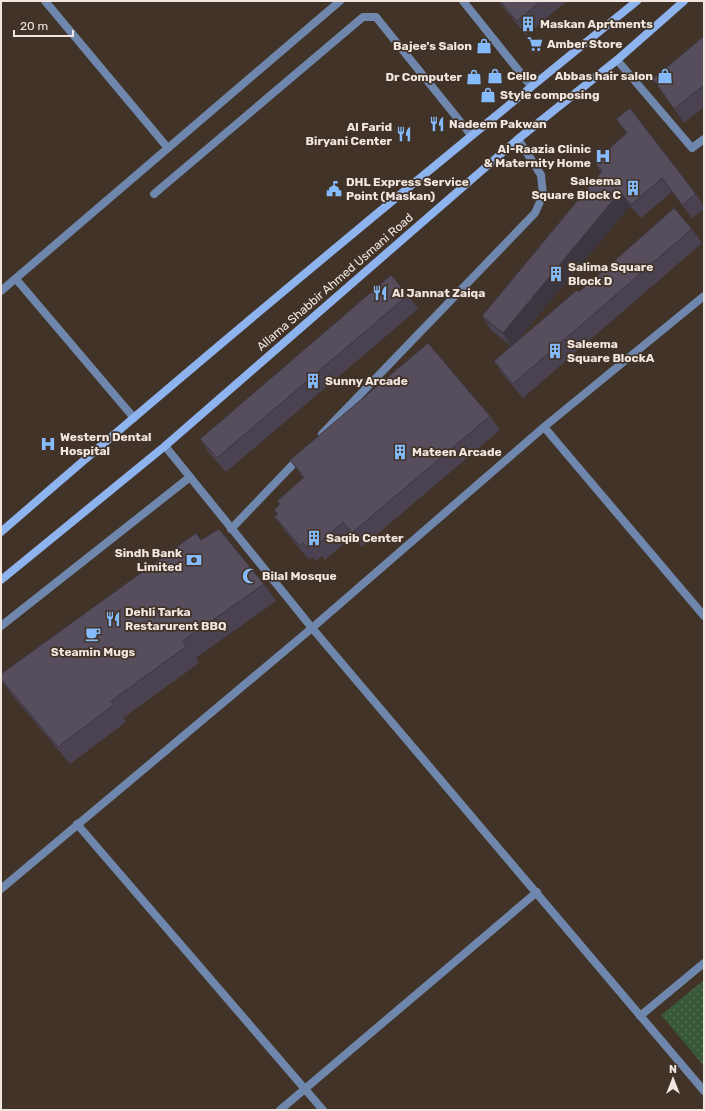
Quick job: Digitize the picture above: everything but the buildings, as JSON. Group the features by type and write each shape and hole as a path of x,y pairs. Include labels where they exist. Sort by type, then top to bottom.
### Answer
{"main road":[{"name":"Allama Shabbir Ahmed Usmani Road","path":"1,532 134,418 471,135 637,1"},
{"name":"Allama Shabbir Ahmed Usmani Road","path":"1,580 164,446 518,140 617,60 684,1"}],"street":[{"path":"45,1 167,147"},
{"path":"1,291 167,147 340,1"},
{"path":"464,1 531,86"},
{"path":"154,194 363,17 376,17 471,135"},
{"path":"617,60 692,148 704,139"},
{"path":"232,529 535,213 543,196 541,175 518,140"},
{"path":"16,279 134,418"},
{"path":"1,889 312,628 544,427 704,296"},
{"path":"544,427 704,616"},
{"path":"164,446 312,628 704,1091"},
{"path":"1,626 190,477"},
{"path":"77,824 323,1110"},
{"path":"280,1110 537,892"},
{"path":"640,1016 704,963"}],"green space":[{"path":"704,980 704,1066 661,1015"}],"place":[{"name":"Maskan Aprtments","path":"528,24"},
{"name":"Amber Store","path":"535,44"},
{"name":"Bajee's Salon","path":"484,46"},
{"name":"Cello","path":"495,76"},
{"name":"Abbas hair salon","path":"665,76"},
{"name":"Dr Computer","path":"474,77"},
{"name":"Style composing","path":"488,95"},
{"name":"Nadeem Pakwan","path":"437,124"},
{"name":"Al Farid Biryani Center","path":"404,134"},
{"name":"Al-Raazia Clinic & Maternity Home","path":"603,156"},
{"name":"Saleema Square Block C","path":"633,188"},
{"name":"DHL Express Service Point (Maskan)","path":"334,189"},
{"name":"Salima Square Block D","path":"556,274"},
{"name":"Al Jannat Zaiqa","path":"380,293"},
{"name":"Saleema Square BlockA","path":"555,351"},
{"name":"Sunny Arcade","path":"313,381"},
{"name":"Western Dental Hospital","path":"48,444"},
{"name":"Mateen Arcade","path":"400,452"},
{"name":"Saqib Center","path":"314,538"},
{"name":"Sindh Bank Limited","path":"194,560"},
{"name":"Bilal Mosque","path":"250,576"},
{"name":"Dehli Tarka Restarurent BBQ","path":"113,619"},
{"name":"Steamin Mugs","path":"93,634"}]}
